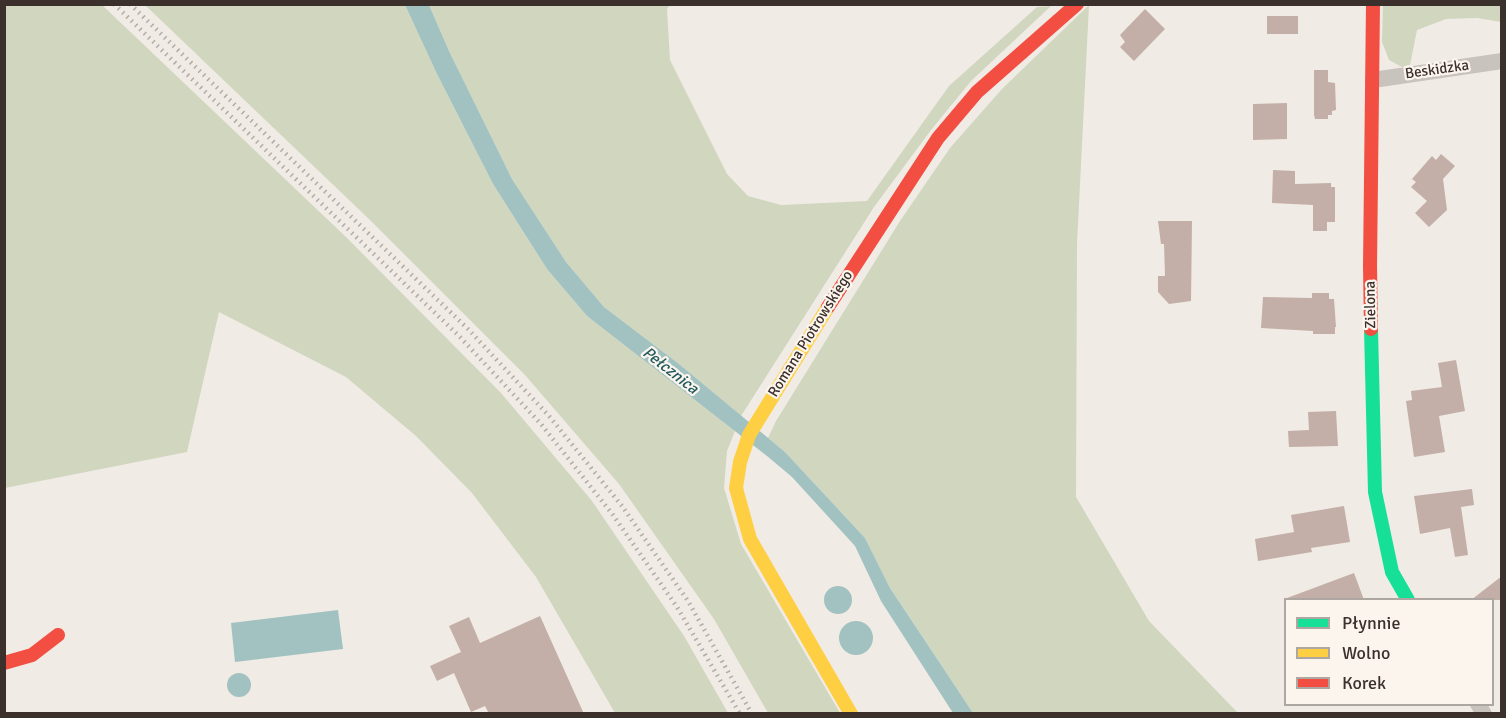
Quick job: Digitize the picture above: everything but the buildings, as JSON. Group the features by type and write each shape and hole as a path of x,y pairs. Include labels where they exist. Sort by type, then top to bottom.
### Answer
{"street":[{"name":"Romana Piotrowskiego","path":"851,714 750,539 736,488 740,462 749,435 764,408 938,138 977,93 1077,4"},
{"name":"Zielona","path":"1373,4 1370,266 1375,492 1392,572 1407,598"},
{"name":"Beskidzka","path":"1373,80 1502,61"},
{"path":"4,663 32,655 58,635"}],"green space":[{"path":"5,4 102,5 347,238 501,393 592,501 684,636 728,713 615,713 536,577 472,493 416,436 346,377 219,312 187,452 5,488"},
{"path":"145,5 405,5 493,184 547,269 587,316 735,431 727,451 724,488 741,544 840,713 768,713 714,619 619,484 525,375 371,221"},
{"path":"429,5 670,5 667,9 670,60 727,174 748,196 781,205 867,201 949,86 1037,7 1051,6 971,81 931,130 874,207 741,416 679,364 604,307 566,262 512,179"},
{"path":"1089,5 1077,244 1076,497 1149,621 1238,713 973,713 890,588 865,538 785,452 768,438 776,421 900,221 950,148 1002,89"},
{"path":"1383,5 1501,5 1501,22 1477,18 1446,19 1417,30 1410,65 1402,67 1389,60 1382,42"}],"water":[{"name":"Pełcznica","path":"405,5 429,5 512,179 566,262 604,307 679,364 785,452 865,538 890,588 973,713 953,713 881,601 855,546 792,477 587,316 547,269 493,184"},
{"path":"838,586 848,590 852,600 848,610 838,614 828,610 824,600 828,590"},
{"path":"338,610 343,649 235,662 231,623"},
{"path":"856,621 868,626 873,638 868,650 856,655 844,650 839,638 844,626"},
{"path":"239,673 247,677 251,685 247,693 239,697 231,693 227,685 231,677"}],"railway":[{"path":"114,4 459,336 541,424 613,515 677,607 740,714"},
{"path":"130,4 468,329 549,416 622,506 688,601 752,714"}],"traffic: fast":[{"path":"1371,329 1375,492 1392,572 1407,598"}],"traffic: slow":[{"path":"828,307 749,435 740,462 736,488 750,539 851,714"}],"traffic: jam":[{"path":"828,307 938,138 977,92 1077,4"},
{"path":"1371,329 1373,4"},
{"path":"4,663 32,655 58,635"}]}
